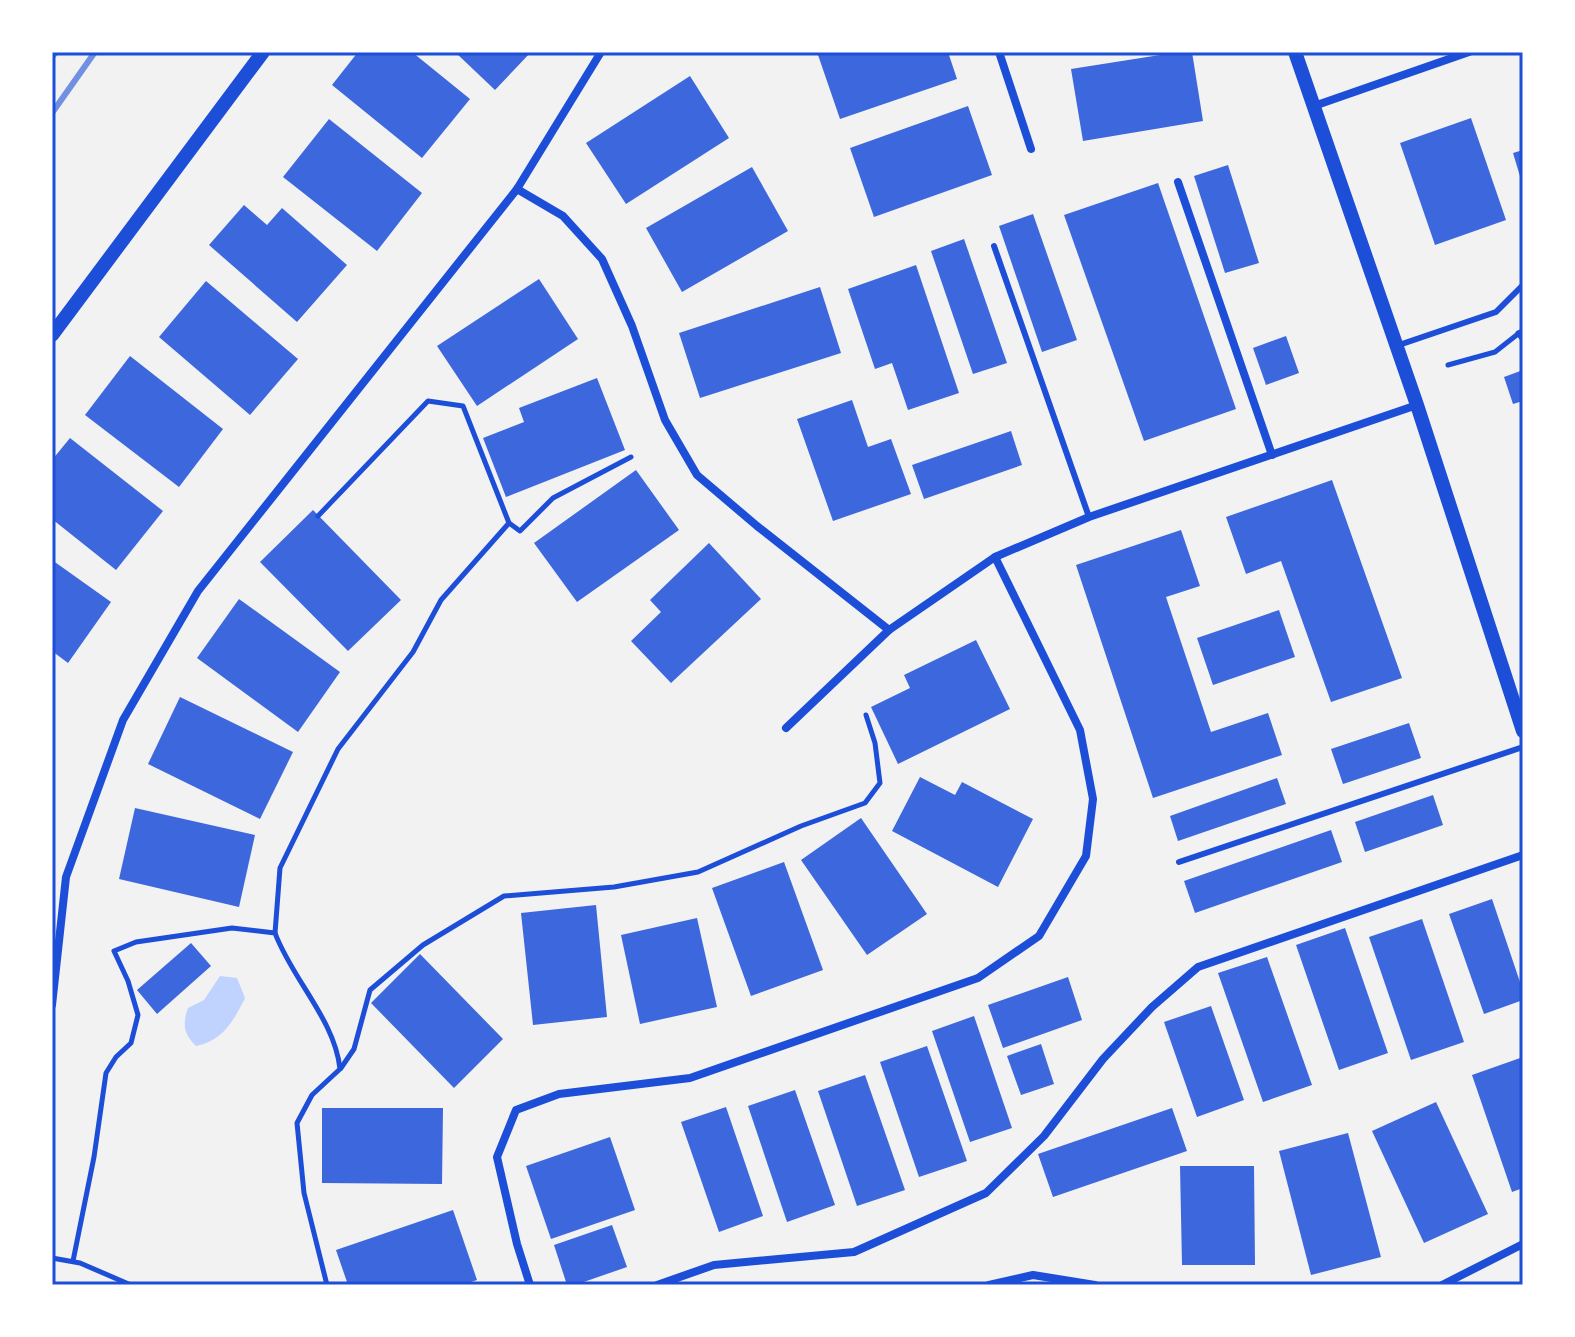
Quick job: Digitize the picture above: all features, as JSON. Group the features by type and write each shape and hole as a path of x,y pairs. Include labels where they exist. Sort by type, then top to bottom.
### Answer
{"street":[{"path":"52,335 263,52"},
{"path":"52,1005 66,877 130,707 198,591 517,189 601,52"},
{"path":"999,52 1031,149"},
{"path":"1295,52 1417,405 1523,731"},
{"path":"1314,106 1469,52"},
{"path":"1178,182 1272,455"},
{"path":"517,189 563,216 602,259 632,326 665,420 697,475 889,630"},
{"path":"786,728 889,630 995,557 1089,517 1417,405"},
{"path":"530,1285 497,1157 516,1110 559,1094 690,1078 978,978 1039,936 1086,856 1093,799 1080,730 995,557"},
{"path":"657,1285 714,1265 854,1252 986,1193 1044,1136 1103,1059 1152,1007 1198,967 1523,855"},
{"path":"1442,1285 1523,1244"},
{"path":"989,1285 1033,1275 1095,1285"}],"lane":[{"path":"994,246 1089,517"},
{"path":"1396,346 1496,312 1523,285"},
{"path":"1179,862 1523,747"}],"path":[{"path":"1448,365 1495,352 1521,332 1523,340"},
{"path":"318,516 428,401 463,406 509,523 520,531 553,498 631,457"},
{"path":"340,1069 338,1051 283,955 275,933 280,868 338,749 413,652 441,600 509,523"},
{"path":"327,1285 304,1193 297,1123 312,1095 340,1069 354,1049 370,990 423,945 504,896 614,887 698,872 801,826 865,803 880,783 875,743 866,715"},
{"path":"73,1261 94,1157 106,1073 116,1057 131,1043 138,1015 128,981 114,951 136,942 232,928 275,933"},
{"path":"52,1258 73,1261 131,1285"}],"water":[{"path":"220,976 237,978 245,998 232,1022 220,1034 196,1046 185,1029 188,1008 204,1000"}],"building":[{"path":"358,52 412,52 470,99 422,158 332,85"},
{"path":"455,52 531,52 495,90"},
{"path":"817,52 948,52 957,79 840,119"},
{"path":"1192,52 1203,121 1083,141 1071,69"},
{"path":"690,76 729,138 626,204 586,143"},
{"path":"968,106 992,175 874,217 850,148"},
{"path":"1471,118 1506,220 1435,245 1400,143"},
{"path":"329,119 422,193 377,251 283,177"},
{"path":"1523,150 1523,182 1522,183 1513,153"},
{"path":"1228,165 1259,263 1225,273 1194,176"},
{"path":"752,167 788,231 682,292 646,228"},
{"path":"1158,183 1236,409 1144,441 1064,215"},
{"path":"244,205 267,225 282,208 347,265 297,322 209,245"},
{"path":"1033,214 1077,340 1042,352 999,226"},
{"path":"964,239 1007,363 973,374 931,251"},
{"path":"916,265 959,393 908,410 892,363 875,369 848,289"},
{"path":"539,279 578,339 477,406 437,346"},
{"path":"206,281 298,359 250,415 159,337"},
{"path":"820,287 841,353 700,398 679,333"},
{"path":"1286,336 1299,373 1266,385 1253,348"},
{"path":"130,356 223,429 179,487 85,415"},
{"path":"1523,370 1523,401 1513,404 1504,377"},
{"path":"597,378 625,450 506,497 483,438 524,422 519,408"},
{"path":"852,400 868,447 891,439 911,494 833,521 797,419"},
{"path":"1011,431 1022,465 924,499 912,465"},
{"path":"70,438 163,511 116,570 52,519 52,460"},
{"path":"636,470 679,530 577,602 534,543"},
{"path":"1332,480 1402,678 1331,702 1281,561 1246,574 1226,517"},
{"path":"313,510 401,600 348,651 260,562"},
{"path":"1181,530 1200,586 1166,597 1211,732 1268,713 1282,755 1153,798 1076,565"},
{"path":"709,543 761,599 671,683 631,641 661,612 650,600"},
{"path":"52,560 111,602 68,663 52,651"},
{"path":"239,599 340,672 298,732 197,658"},
{"path":"1279,610 1295,657 1213,685 1197,638"},
{"path":"976,640 1010,709 898,764 871,707 910,688 904,675"},
{"path":"180,697 293,752 260,819 148,764"},
{"path":"1409,723 1421,758 1343,784 1331,749"},
{"path":"920,777 955,795 962,782 1033,819 998,887 892,831"},
{"path":"1277,778 1286,804 1178,841 1170,816"},
{"path":"1433,795 1443,825 1365,852 1355,822"},
{"path":"135,808 255,835 239,907 119,879"},
{"path":"861,818 927,914 867,955 801,860"},
{"path":"1331,830 1342,862 1195,913 1184,881"},
{"path":"784,862 823,970 751,996 712,888"},
{"path":"1492,899 1523,991 1523,1000 1484,1014 1449,914"},
{"path":"596,905 607,1017 533,1025 521,913"},
{"path":"697,918 717,1007 640,1024 621,935"},
{"path":"1422,919 1464,1042 1411,1060 1369,937"},
{"path":"1345,928 1388,1053 1339,1070 1296,945"},
{"path":"191,943 211,966 157,1014 137,990"},
{"path":"420,954 503,1039 454,1088 371,1003"},
{"path":"1267,957 1312,1085 1263,1102 1218,973"},
{"path":"1068,977 1082,1020 1003,1048 988,1005"},
{"path":"1211,1006 1244,1100 1197,1117 1164,1022"},
{"path":"974,1016 1012,1128 970,1142 932,1031"},
{"path":"1041,1044 1054,1084 1021,1095 1007,1056"},
{"path":"927,1046 967,1161 919,1177 880,1062"},
{"path":"1523,1057 1523,1188 1512,1192 1472,1075"},
{"path":"865,1075 905,1190 857,1206 818,1091"},
{"path":"795,1090 835,1205 787,1222 748,1106"},
{"path":"1436,1102 1488,1214 1424,1243 1372,1131"},
{"path":"726,1107 763,1216 719,1232 681,1122"},
{"path":"322,1108 443,1108 442,1184 322,1183"},
{"path":"1172,1108 1187,1151 1053,1197 1038,1154"},
{"path":"1348,1133 1381,1257 1311,1275 1279,1151"},
{"path":"610,1137 635,1210 551,1239 526,1166"},
{"path":"1180,1166 1254,1166 1255,1265 1182,1265"},
{"path":"453,1210 477,1280 462,1285 348,1285 336,1250"},
{"path":"612,1225 627,1267 567,1285 554,1245"}],"railway":[{"path":"52,57 56,52"},
{"path":"52,113 95,52"}]}
